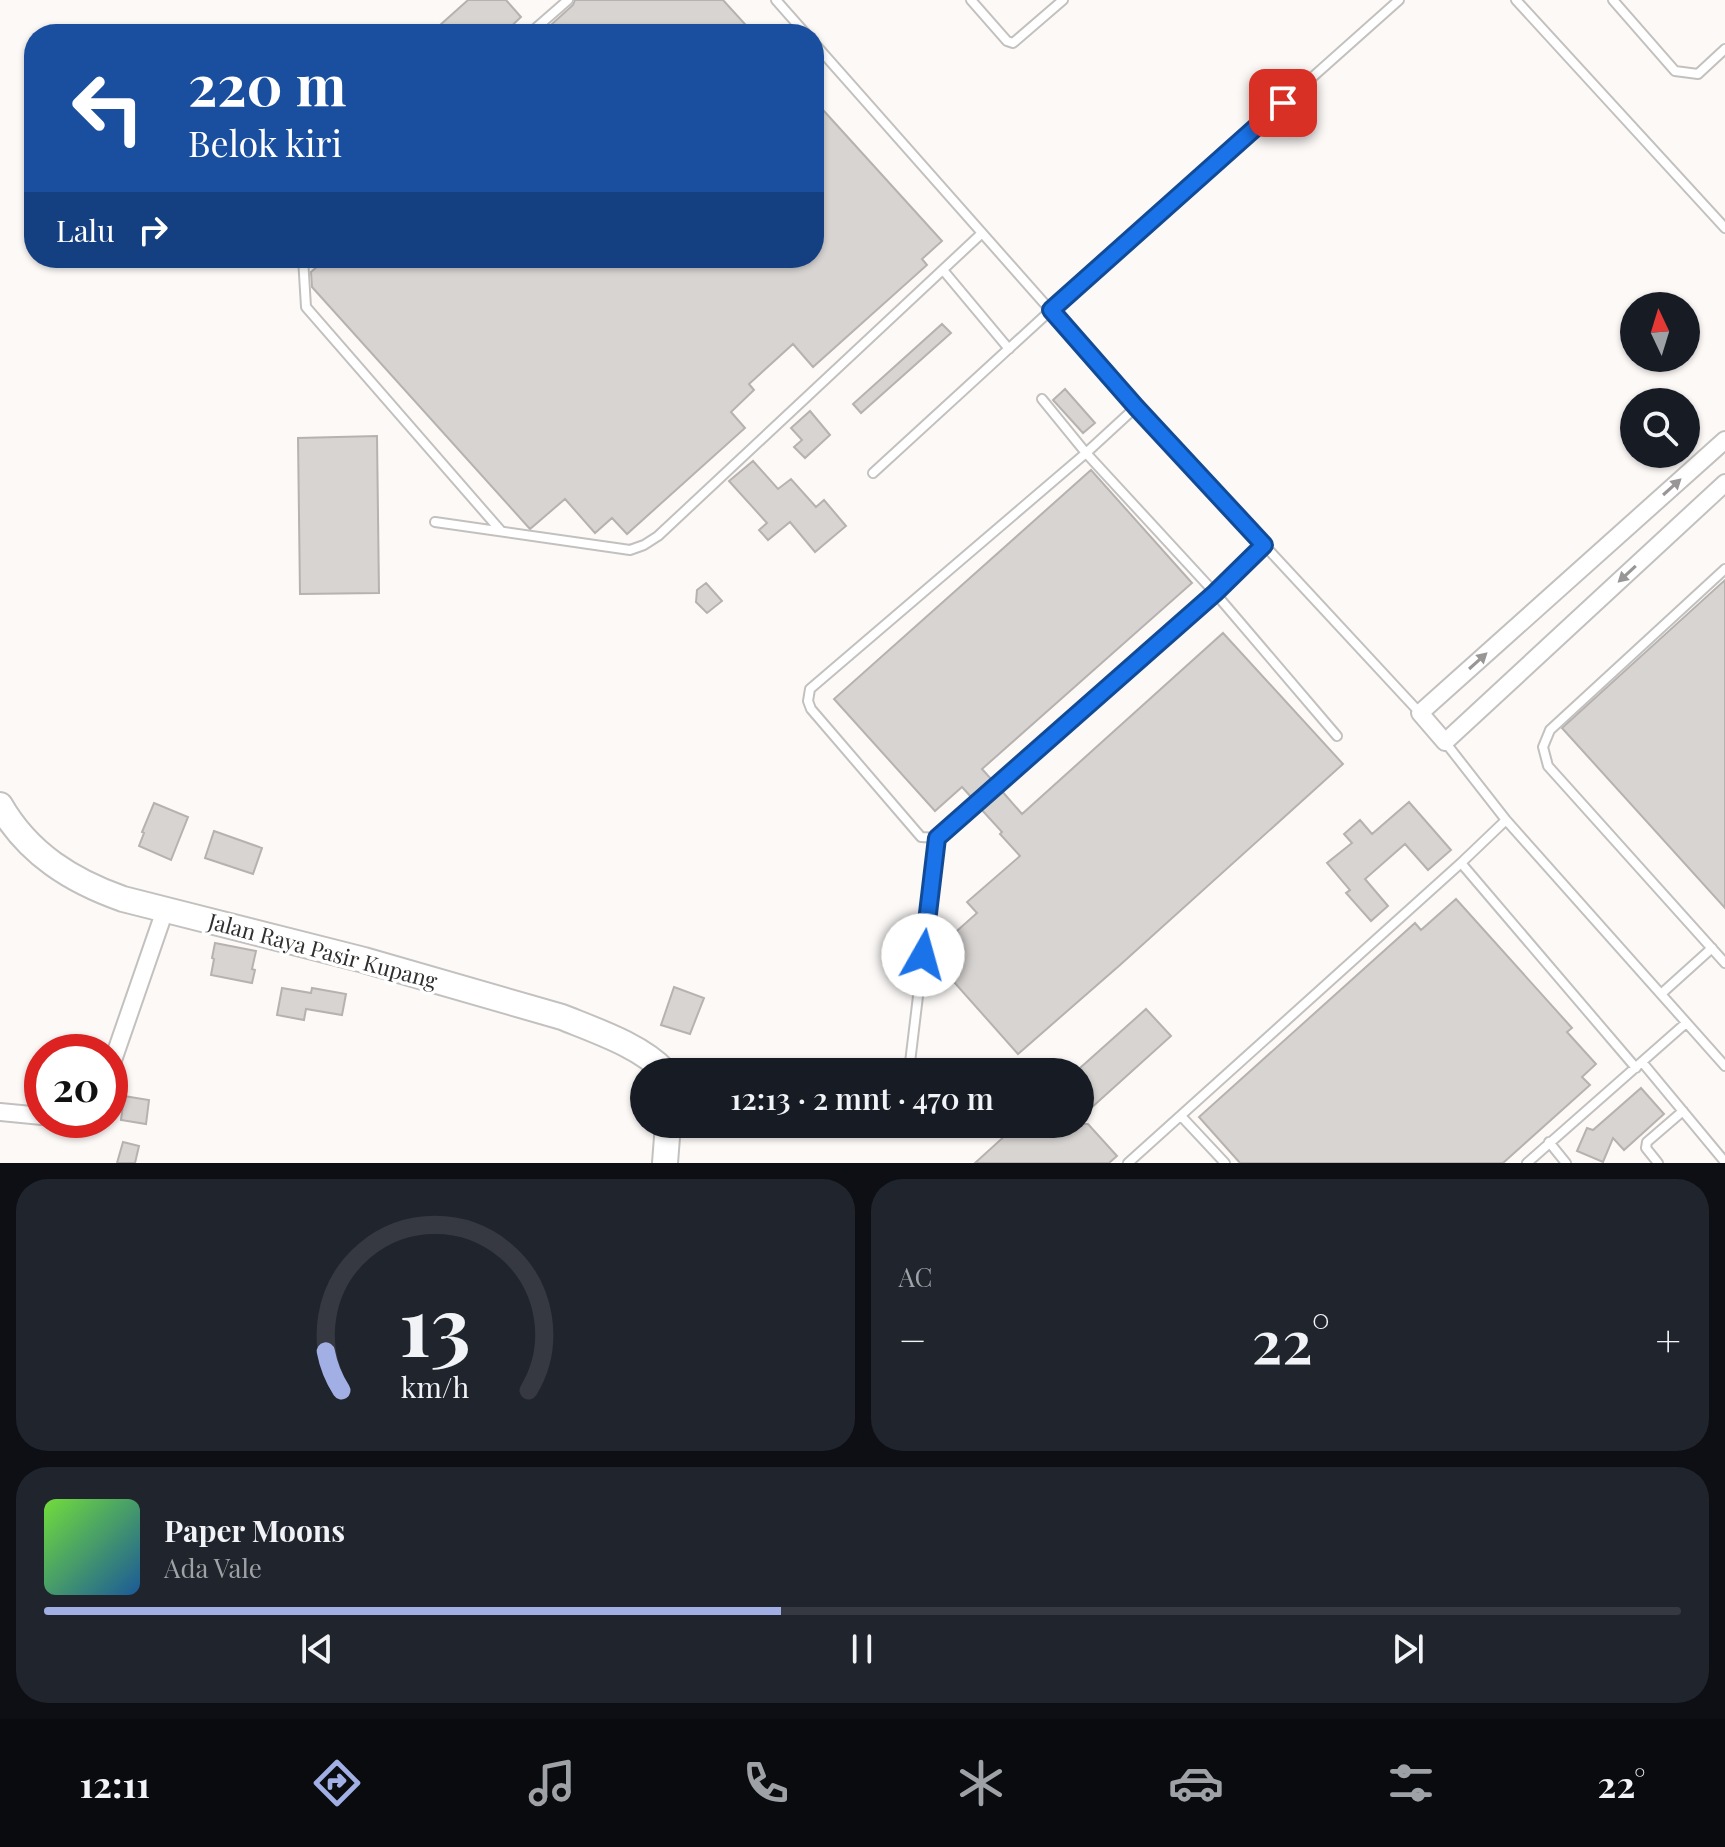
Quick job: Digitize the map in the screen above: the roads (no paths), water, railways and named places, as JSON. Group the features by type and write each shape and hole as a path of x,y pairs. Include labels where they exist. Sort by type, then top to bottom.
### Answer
{"street":[{"path":"1725,440 1420,713 1445,742 1725,483"},
{"name":"Jalan Raya Pasir Kupang","path":"0,805 41,855 94,888 123,899 364,960 562,1017 648,1058"},
{"path":"122,1034 165,910"},
{"path":"0,1112 24,1114"},
{"path":"665,1163 667,1138"}],"lane":[{"path":"540,24 568,0"},
{"path":"776,0 797,24"},
{"path":"971,0 1007,41 1013,43 1063,0"},
{"path":"873,473 1399,0"},
{"path":"1516,0 1725,228"},
{"path":"1613,0 1675,71 1698,74 1725,49"},
{"path":"824,54 1136,407 1420,713"},
{"path":"435,522 630,550 644,545 658,536 981,234"},
{"path":"304,268 306,307 502,531"},
{"path":"943,270 1009,349"},
{"path":"1042,399 1086,453 1215,593 1337,736"},
{"path":"937,838 921,837 811,709 808,701 810,689 1136,407"},
{"path":"911,1058 937,838 1215,593 1264,545"},
{"path":"1725,569 1550,730 1543,747 1548,766 1725,963"},
{"path":"1445,742 1506,820 1725,1066"},
{"path":"1128,1163 1506,820"},
{"path":"1461,863 1725,1162"},
{"path":"1661,994 1712,948"},
{"path":"1527,1163 1686,1023"},
{"path":"1658,1163 1646,1148 1647,1142 1683,1111"},
{"path":"1181,1116 1225,1163"},
{"path":"1549,1142 1566,1163"}]}
